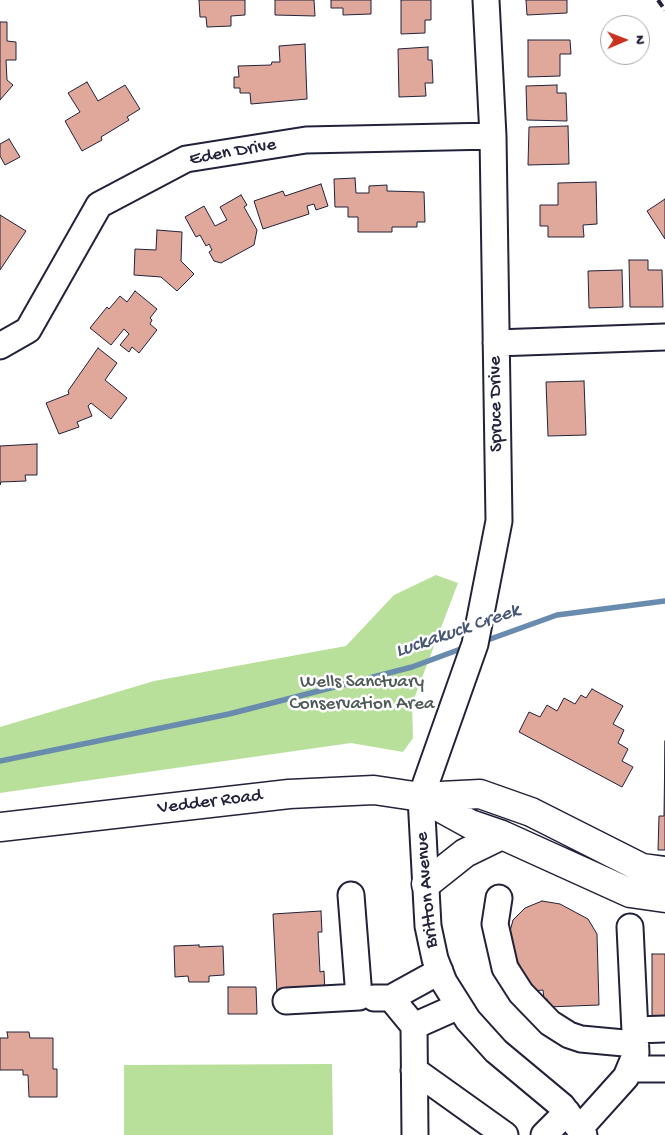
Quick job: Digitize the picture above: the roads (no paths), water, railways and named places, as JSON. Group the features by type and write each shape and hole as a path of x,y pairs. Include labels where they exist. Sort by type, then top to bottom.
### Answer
{"main road":[{"name":"Vedder Road","path":"0,828 289,794 374,790 420,797 480,794 531,812 642,868 665,871"},
{"name":"Vedder Road","path":"420,797 470,824 502,835 630,893 665,898"},
{"path":"426,884 465,853 502,835"}],"street":[{"name":"Spruce Drive","path":"420,797 475,644 499,521 494,136 486,0"},
{"name":"Eden Drive","path":"0,346 28,330 99,205 186,159 306,140 494,136"},
{"path":"496,343 665,337"},
{"name":"Britton Avenue","path":"420,797 428,926 440,971 468,1020 496,1051 577,1125"},
{"path":"351,895 359,997"},
{"path":"499,898 495,924 505,968 521,993 550,1023 569,1035 581,1039 635,1037 665,1029"},
{"path":"544,1135 577,1125 626,1078 630,1069 636,1053 630,928"},
{"path":"286,1001 359,997 391,998 440,971"},
{"path":"391,998 414,1026 415,1135"},
{"path":"414,1026 459,1006"},
{"path":"630,1069 665,1069"},
{"path":"414,1070 505,1135"}],"waterway":[{"name":"Luckakuck Creek","path":"482,642 557,615 665,601"},
{"name":"Luckakuck Creek","path":"0,761 229,714 412,667 466,647"}],"railway":[{"path":"658,0 665,10"}],"park label":[{"name":"Wells Sanctuary Conservation Area","path":"362,694"}]}
